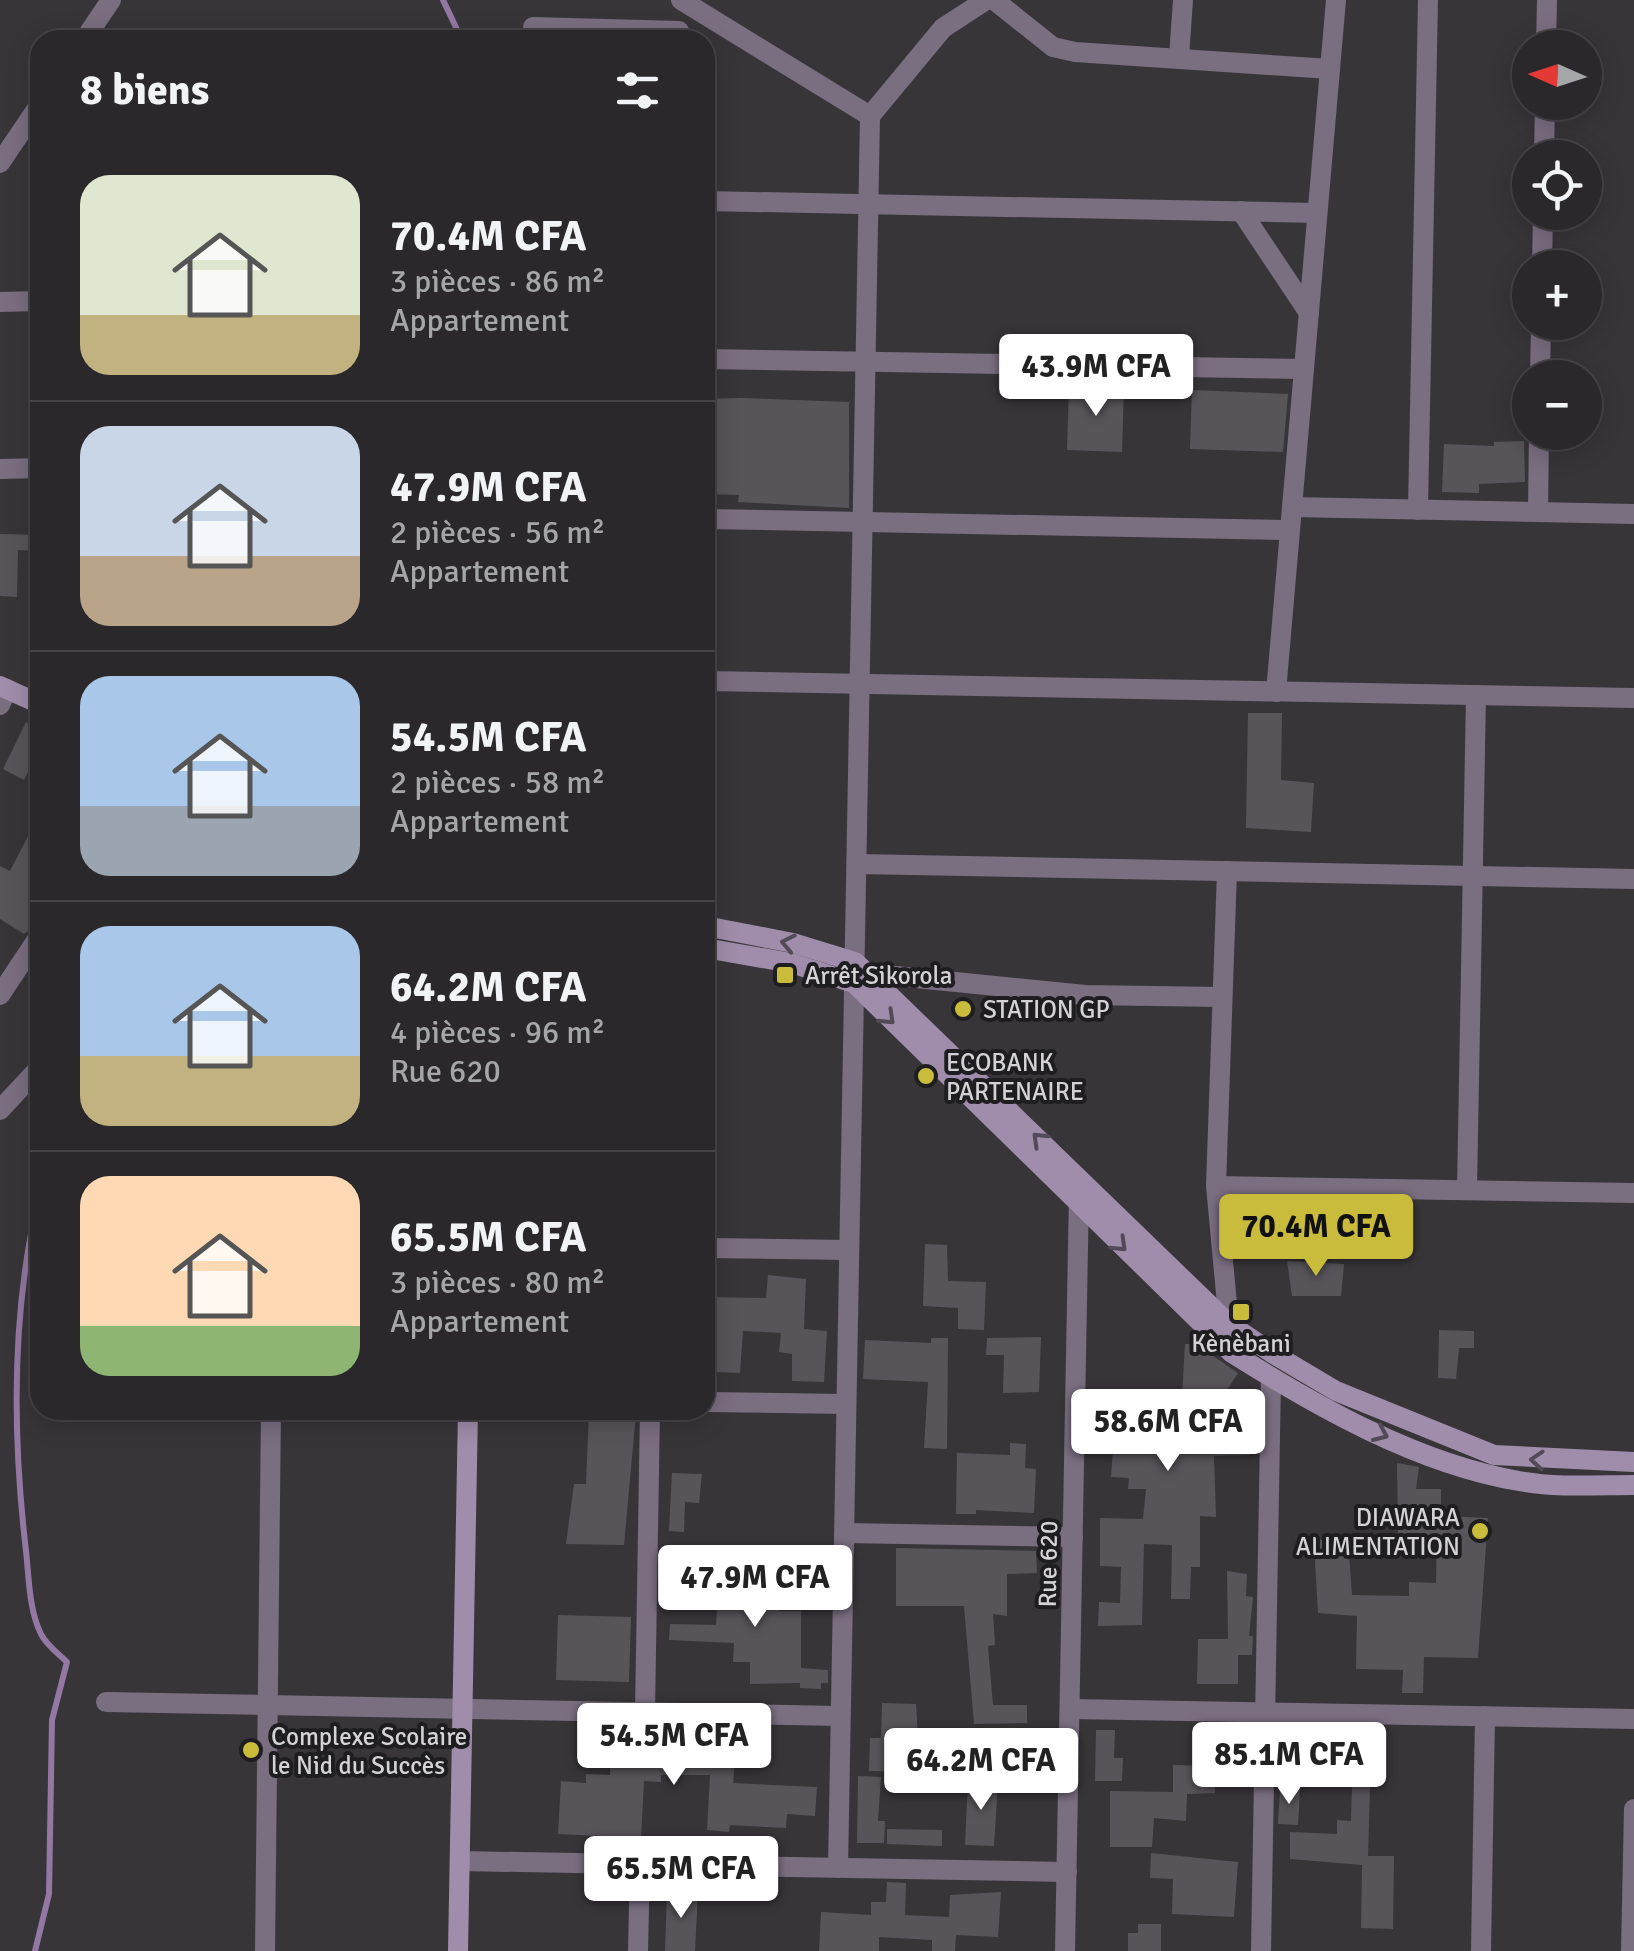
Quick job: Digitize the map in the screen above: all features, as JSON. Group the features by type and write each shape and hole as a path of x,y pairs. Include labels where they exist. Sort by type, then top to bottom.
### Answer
{"main road":[{"path":"2,694 30,701"},
{"path":"715,928 793,943 858,973 1080,1178 1228,1323 1336,1391 1467,1447 1524,1460 1634,1462"},
{"path":"715,950 858,973 1079,1206 1232,1353 1271,1378 1371,1430 1491,1475 1557,1486 1634,1485"},
{"path":"458,1951 468,1420"}],"street":[{"path":"91,30 111,0"},
{"path":"679,30 680,0 870,116"},
{"path":"838,1868 858,973 856,864 870,116 933,38 986,0"},
{"path":"994,0 1053,47 1330,68"},
{"path":"1179,57 1183,0"},
{"path":"1276,692 1336,0"},
{"path":"1418,510 1428,0"},
{"path":"1546,30 1547,0"},
{"path":"533,28 570,30"},
{"path":"4,150 30,130"},
{"path":"715,201 1317,212"},
{"path":"1241,211 1308,313"},
{"path":"0,302 30,301"},
{"path":"715,359 1304,370"},
{"path":"1538,512 1539,450"},
{"path":"0,469 30,468"},
{"path":"1292,508 1634,514"},
{"path":"715,519 1289,530"},
{"path":"715,681 1634,698"},
{"path":"1467,1190 1476,695"},
{"path":"856,864 1634,879"},
{"path":"1227,871 1216,1186 1232,1353"},
{"path":"0,995 30,949"},
{"path":"858,973 1085,995 1222,997"},
{"path":"0,1110 30,1078"},
{"name":"Rue 620","path":"1065,1951 1080,1178"},
{"path":"1216,1186 1634,1194"},
{"path":"715,1248 849,1250"},
{"path":"1261,1951 1271,1378"},
{"path":"715,1402 846,1404"},
{"path":"265,1951 271,1420"},
{"path":"645,1712 650,1420"},
{"path":"844,1533 1073,1537"},
{"path":"106,1702 840,1716"},
{"path":"1070,1709 1634,1718"},
{"path":"1481,1951 1486,1716"},
{"path":"1631,1951 1634,1809"},
{"path":"460,1861 1067,1872"},
{"path":"638,1951 640,1864"}],"building":[{"path":"1124,387 1122,452 1067,450 1069,388"},
{"path":"1192,390 1288,394 1283,452 1190,449"},
{"path":"715,399 849,402 849,508 738,502 739,495 715,494"},
{"path":"1512,441 1512,450 1524,450 1525,482 1479,484 1479,493 1442,492 1444,444 1494,446 1494,442"},
{"path":"0,534 30,535 30,551 18,550 17,597 0,596"},
{"path":"1248,713 1282,713 1281,780 1314,783 1311,832 1246,828"},
{"path":"26,722 30,724 30,768 24,780 3,769"},
{"path":"30,832 30,929 24,934 0,919 0,866 10,871"},
{"path":"925,1244 947,1245 948,1281 986,1282 984,1330 958,1329 958,1308 923,1306"},
{"path":"1287,1261 1344,1264 1341,1296 1292,1296"},
{"path":"768,1275 806,1279 804,1329 827,1331 824,1382 792,1381 792,1354 779,1352 781,1333 743,1331 740,1373 715,1372 715,1297 766,1298"},
{"path":"1439,1330 1474,1331 1474,1348 1459,1348 1456,1379 1438,1378"},
{"path":"1041,1337 1039,1392 1003,1393 1004,1355 986,1355 987,1338"},
{"path":"931,1338 948,1338 947,1449 924,1448 928,1382 863,1379 865,1340 931,1343"},
{"path":"1185,1344 1196,1344 1238,1373 1227,1390 1247,1391 1244,1430 1249,1430 1250,1455 1214,1456 1216,1517 1200,1516 1200,1567 1191,1567 1190,1599 1171,1599 1172,1545 1144,1544 1142,1625 1098,1626 1099,1602 1120,1603 1121,1567 1100,1566 1100,1518 1143,1519 1146,1489 1128,1489 1129,1478 1111,1477 1113,1448 1097,1448 1096,1397 1182,1397"},
{"path":"589,1420 635,1420 624,1545 566,1544 574,1484 586,1484"},
{"path":"1010,1443 1026,1444 1025,1468 1036,1469 1034,1513 976,1510 976,1514 956,1514 957,1453 1010,1455"},
{"path":"1397,1463 1419,1467 1416,1489 1441,1489 1441,1516 1488,1518 1478,1658 1424,1657 1423,1693 1402,1693 1403,1670 1356,1669 1357,1616 1318,1613 1315,1562 1319,1540 1348,1540 1352,1595 1409,1596 1409,1582 1436,1583 1437,1536 1398,1534"},
{"path":"672,1473 702,1474 699,1503 685,1502 684,1532 669,1531"},
{"path":"896,1548 1036,1551 1037,1573 1007,1574 1007,1616 993,1614 995,1645 988,1646 993,1705 1027,1705 1027,1723 974,1724 964,1606 896,1606"},
{"path":"720,1555 742,1556 740,1582 781,1585 779,1611 801,1611 801,1668 828,1670 828,1683 821,1683 821,1689 800,1688 800,1683 750,1684 750,1662 733,1662 734,1643 669,1640 670,1624 716,1625"},
{"path":"1227,1571 1247,1574 1246,1596 1253,1597 1249,1636 1253,1636 1252,1655 1238,1655 1238,1684 1197,1684 1198,1639 1228,1639"},
{"path":"558,1615 631,1617 629,1682 556,1680"},
{"path":"882,1703 916,1704 918,1736 945,1736 945,1753 917,1753 916,1772 869,1771 870,1738 881,1738"},
{"path":"1096,1730 1115,1730 1114,1758 1123,1758 1122,1781 1095,1781"},
{"path":"633,1731 730,1735 728,1760 735,1760 733,1783 817,1787 815,1816 787,1814 786,1828 730,1825 729,1832 707,1830 710,1775 661,1775 661,1782 644,1781 641,1838 558,1834 561,1781 586,1783 586,1774 610,1775 611,1739 632,1740"},
{"path":"1331,1742 1351,1743 1351,1769 1330,1769"},
{"path":"1220,1747 1243,1748 1243,1784 1215,1784 1215,1793 1187,1794 1186,1821 1154,1818 1152,1847 1110,1847 1110,1791 1173,1792 1173,1765 1220,1766"},
{"path":"1281,1748 1295,1748 1295,1786 1280,1786"},
{"path":"858,1776 881,1777 878,1821 885,1821 884,1843 857,1843"},
{"path":"968,1781 998,1782 994,1846 965,1845"},
{"path":"1352,1786 1370,1786 1368,1856 1394,1856 1393,1929 1361,1928 1362,1865 1290,1859 1290,1832 1337,1834 1337,1820 1351,1821"},
{"path":"1280,1788 1300,1790 1298,1825 1278,1824"},
{"path":"887,1829 942,1830 942,1846 887,1844"},
{"path":"1151,1853 1238,1862 1234,1917 1172,1914 1173,1879 1150,1878"},
{"path":"887,1882 906,1883 905,1915 949,1917 950,1895 1001,1892 998,1937 956,1935 955,1951 932,1951 932,1940 879,1937 879,1951 819,1951 821,1912 871,1915 871,1902 886,1902"},
{"path":"667,1891 698,1892 695,1951 665,1951"},
{"path":"1138,1924 1161,1924 1161,1951 1128,1951 1128,1933 1138,1933"}],"waterway":[{"path":"443,0 457,30"},
{"path":"30,1236 17,1371 21,1506 34,1615 43,1638 67,1662 52,1720 49,1894 35,1951"}],"place":[{"name":"Arrêt Sikorola","path":"785,975"},
{"name":"STATION GP","path":"963,1009"},
{"name":"ECOBANK PARTENAIRE","path":"926,1076"},
{"name":"Kènèbani","path":"1241,1312"},
{"name":"DIAWARA ALIMENTATION","path":"1480,1531"},
{"name":"Complexe Scolaire le Nid du Succès","path":"251,1750"}]}
